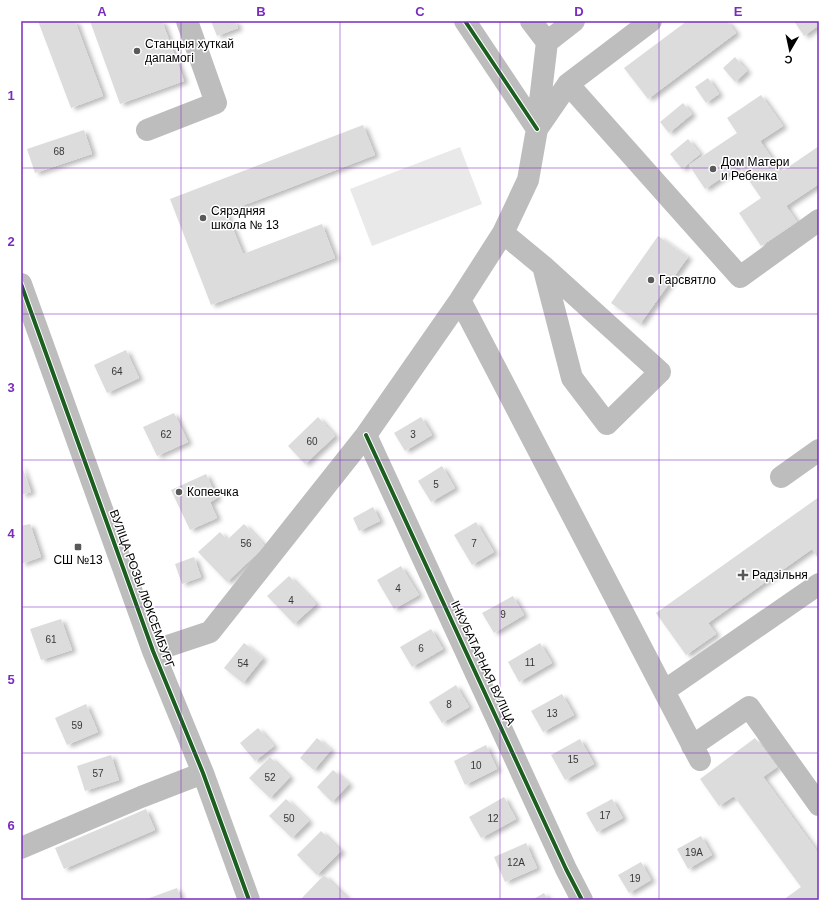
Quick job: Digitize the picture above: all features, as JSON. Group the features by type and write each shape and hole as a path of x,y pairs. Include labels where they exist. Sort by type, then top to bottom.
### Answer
{"street":[{"path":"147,130 216,103 187,21"},
{"path":"465,21 536,129"},
{"path":"153,651 210,632 366,434 460,300 503,233 528,180 536,129 547,42 532,21"},
{"path":"547,42 574,21"},
{"path":"536,129 568,84 651,21"},
{"path":"568,84 740,277 819,220"},
{"path":"503,233 543,266 660,372 607,424 572,378 543,266"},
{"name":"ВУЛІЦА РОЗЫ ЛЮКСЕМБУРГ","path":"21,284 28,326 153,651 203,773 249,900"},
{"path":"460,300 696,753 749,707 819,805"},
{"name":"ІНКУБАТАРНАЯ ВУЛІЦА","path":"366,434 566,869 582,900"},
{"path":"782,477 819,450"},
{"path":"664,691 819,584"},
{"path":"21,848 141,797 203,773"}],"shaded area":[{"path":"460,147 482,204 372,246 350,189"}],"building":[{"path":"38,21 75,21 103,96 71,108"},
{"name":"Станцыя хуткай дапамогі","path":"90,21 162,21 184,81 120,104"},
{"path":"211,21 235,21 238,28 217,36"},
{"path":"687,21 727,21 736,33 648,99 624,68"},
{"path":"794,21 819,21 819,25 804,36"},
{"path":"735,57 747,71 735,82 723,68"},
{"path":"708,78 719,94 706,103 695,87"},
{"name":"Дом Матери и Ребенка","path":"761,95 783,126 760,141 781,172 819,146 819,184 786,206 797,222 761,246 739,213 761,198 739,166 705,189 689,165 737,133 727,118"},
{"path":"683,103 692,114 669,133 660,122"},
{"name":"Сярэдняя школа № 13","path":"363,125 375,155 226,212 243,254 322,224 335,258 211,305 170,199"},
{"path":"84,130 92,154 35,173 27,149"},
{"path":"688,139 700,154 682,169 670,154"},
{"path":"658,236 688,257 640,324 611,303"},
{"path":"126,350 139,378 107,393 94,365"},
{"path":"174,413 188,442 157,456 143,427"},
{"path":"318,417 335,436 305,464 288,446"},
{"path":"421,417 432,435 405,451 394,433"},
{"path":"21,464 31,492 21,495"},
{"path":"442,466 455,488 431,502 418,481"},
{"path":"206,474 217,498 210,502 217,518 190,530 171,490"},
{"name":"Радзільня","path":"819,497 819,559 812,549 708,623 716,634 686,655 656,613"},
{"path":"373,507 380,521 359,531 353,518"},
{"path":"476,522 494,552 472,565 454,535"},
{"path":"30,524 41,557 21,564 21,526"},
{"path":"244,524 265,546 227,582 198,552 220,532 227,540"},
{"path":"194,557 201,577 182,584 175,564"},
{"path":"401,566 419,595 394,609 377,580"},
{"path":"289,576 316,604 294,624 267,596"},
{"path":"513,596 524,615 494,633 482,613"},
{"path":"61,619 72,650 41,660 30,629"},
{"path":"431,629 443,649 412,667 400,647"},
{"path":"244,643 263,658 243,683 224,668"},
{"path":"540,643 552,663 519,682 508,662"},
{"path":"456,685 469,707 442,723 429,702"},
{"path":"562,694 574,715 543,732 531,711"},
{"path":"86,704 98,732 67,745 55,718"},
{"path":"258,728 274,746 255,761 240,743"},
{"path":"317,738 331,750 314,770 300,758"},
{"path":"755,738 777,767 763,777 819,854 819,900 783,900 801,887 734,796 719,806 700,779"},
{"path":"580,739 594,764 565,780 551,755"},
{"path":"486,745 497,769 465,785 454,761"},
{"path":"111,755 119,780 85,791 77,766"},
{"path":"270,757 290,777 270,798 249,778"},
{"path":"333,770 349,784 332,802 317,787"},
{"path":"504,797 516,819 481,838 469,817"},
{"path":"286,799 309,821 292,838 269,816"},
{"path":"612,799 623,818 597,832 586,813"},
{"path":"146,809 155,830 64,869 55,848"},
{"path":"321,831 341,851 317,875 297,855"},
{"path":"701,836 712,855 688,869 677,849"},
{"path":"526,843 537,868 505,882 494,857"},
{"path":"641,862 651,880 629,893 618,875"},
{"path":"324,875 347,898 345,900 300,900"},
{"path":"177,888 181,900 144,900"},
{"path":"544,893 548,900 532,900"}],"cycle path":[{"path":"465,21 537,129"},
{"path":"21,284 153,651 203,773 249,900"},
{"path":"366,435 566,869 582,900"}],"place":[{"name":"Станцыя хуткай дапамогі","path":"137,51"},
{"name":"Дом Матери и Ребенка","path":"713,169"},
{"name":"Сярэдняя школа № 13","path":"203,218"},
{"name":"Гарсвятло","path":"651,280"},
{"name":"Копеечка","path":"179,492"},
{"name":"СШ №13","path":"78,547"},
{"name":"Радзільня","path":"743,575"}]}
